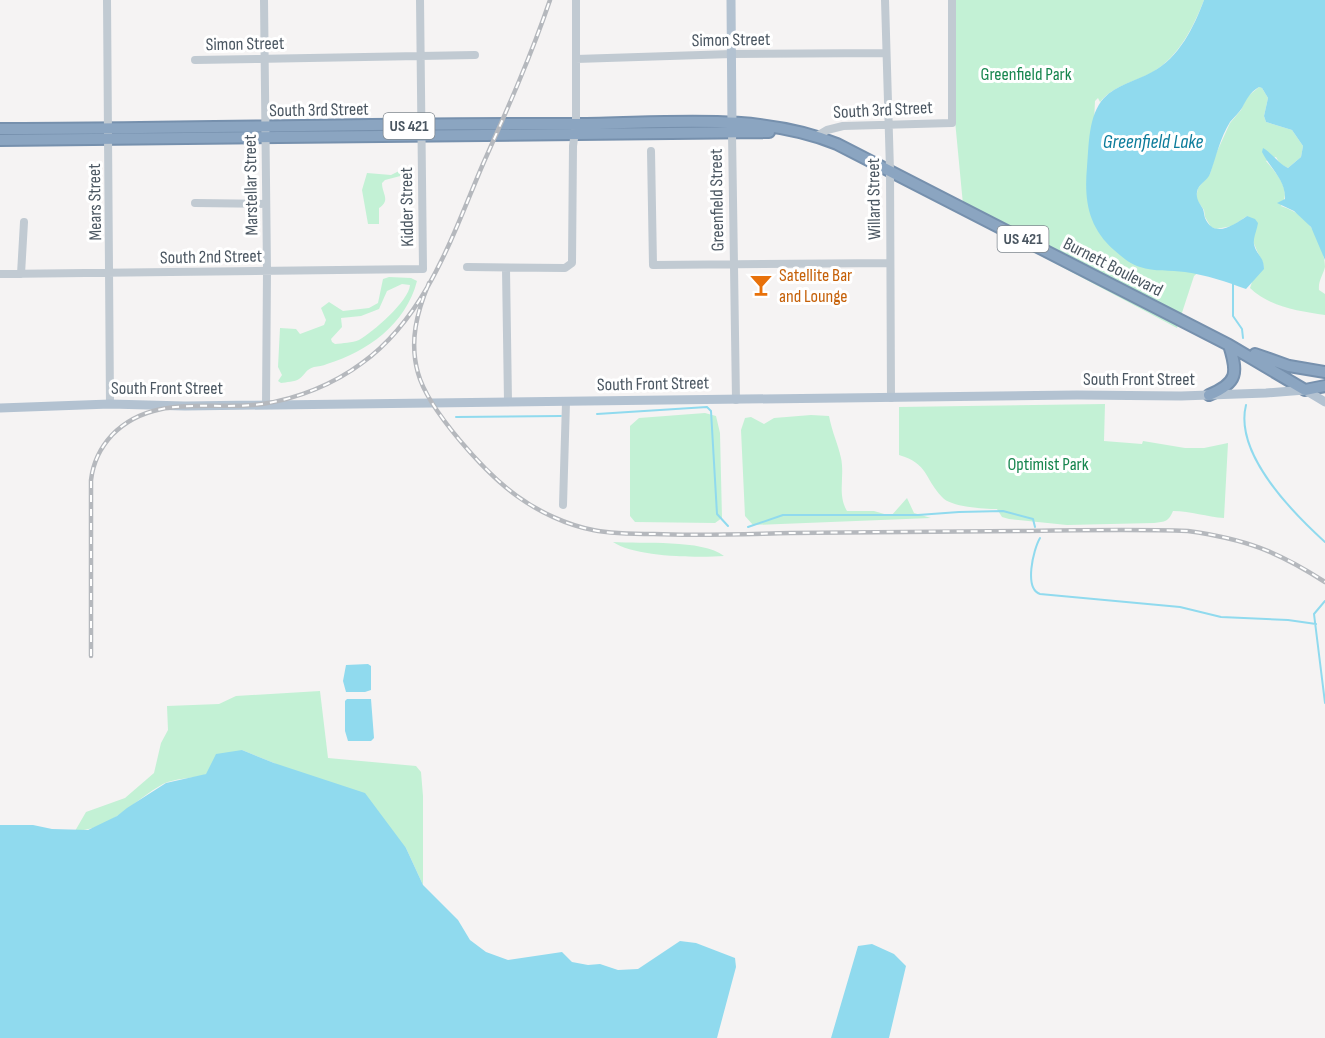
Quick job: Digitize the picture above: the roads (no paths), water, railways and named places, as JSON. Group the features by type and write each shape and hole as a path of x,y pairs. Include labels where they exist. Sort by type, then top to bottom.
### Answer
{"highway":[{"name":"South 3rd Street","path":"0,140 109,134 421,130 501,123 574,129 785,128 817,136"},
{"name":"South 3rd Street","path":"0,129 109,134"},
{"name":"Burnett Boulevard","path":"817,136 890,171 1229,345 1305,390"},
{"path":"1229,345 1289,366 1325,372"},
{"path":"1209,395 1224,389 1235,375 1235,362 1229,345"},
{"path":"1305,390 1325,386"}],"main road":[{"name":"Greenfield Street","path":"731,0 732,128"},
{"name":"South Front Street","path":"0,408 110,404 266,405 1209,395 1305,390"},
{"name":"Burnett Boulevard","path":"1305,390 1325,402"}],"street":[{"name":"Mears Street","path":"107,0 110,404"},
{"name":"Marstellar Street","path":"264,0 266,405"},
{"name":"Kidder Street","path":"420,0 423,270"},
{"path":"467,267 565,268 572,263 576,0"},
{"name":"Willard Street","path":"885,0 890,171 891,398"},
{"name":"South 3rd Street","path":"817,136 827,130 843,126 952,123 952,0"},
{"name":"Simon Street","path":"576,59 732,54 886,53"},
{"name":"Simon Street","path":"195,60 475,55"},
{"name":"Greenfield Street","path":"732,128 736,400"},
{"path":"651,151 653,265 890,263"},
{"path":"195,203 266,204"},
{"path":"21,274 24,222"},
{"path":"506,269 508,402"},
{"name":"South 2nd Street","path":"0,274 423,270"},
{"path":"563,505 566,402"}],"water":[{"name":"Greenfield Lake","path":"1204,0 1325,0 1325,260 1311,227 1294,211 1277,203 1285,199 1285,192 1262,152 1263,148 1288,168 1301,157 1303,146 1292,130 1266,122 1264,116 1268,98 1262,88 1259,87 1251,94 1230,122 1210,174 1197,192 1205,218 1214,228 1224,228 1247,216 1258,223 1254,244 1263,261 1264,269 1246,289 1201,275 1180,271 1151,270 1133,264 1114,250 1098,232 1087,202 1089,140 1092,122 1099,105 1104,98 1120,86 1152,72 1170,59 1190,31"},
{"path":"368,664 371,666 371,690 346,692 343,681 346,665"},
{"path":"347,699 371,699 374,738 371,741 348,741 345,731 345,701"},
{"path":"242,750 365,793 406,848 423,885 458,920 470,940 486,952 508,960 562,952 572,962 588,965 600,964 618,970 638,969 680,941 696,943 735,958 736,967 717,1038 0,1038 0,825 33,825 52,829 88,830 117,816 166,783 206,774 216,754"},
{"path":"872,944 894,954 906,966 889,1038 831,1038 858,946"}],"waterway":[{"path":"1233,283 1233,316 1242,329 1243,338"},
{"path":"1246,405 1245,423 1257,462 1282,498 1325,542"},
{"path":"597,414 707,407 711,411 717,514 728,526"},
{"path":"456,417 561,416"},
{"path":"748,527 783,515 918,515 1003,511 1033,519 1035,527"},
{"path":"1040,538 1031,569 1032,585 1040,594 1180,607 1221,617 1288,620 1316,624"},
{"path":"1325,601 1314,614 1325,703"}],"railway":[{"path":"91,656 91,480 95,462 104,445 128,422 145,413 183,406 262,404 302,394 351,371 385,344 421,298 449,245 535,42 550,0"},
{"path":"429,283 418,316 414,350 418,373 433,405 460,440 504,486 534,507 573,525 616,533 688,535 1188,531 1244,542 1276,554 1325,582"}],"place":[{"name":"Satellite Bar and Lounge","path":"761,285"}],"park label":[{"name":"Greenfield Park","path":"1026,74"},
{"name":"Optimist Park","path":"1048,464"}]}
